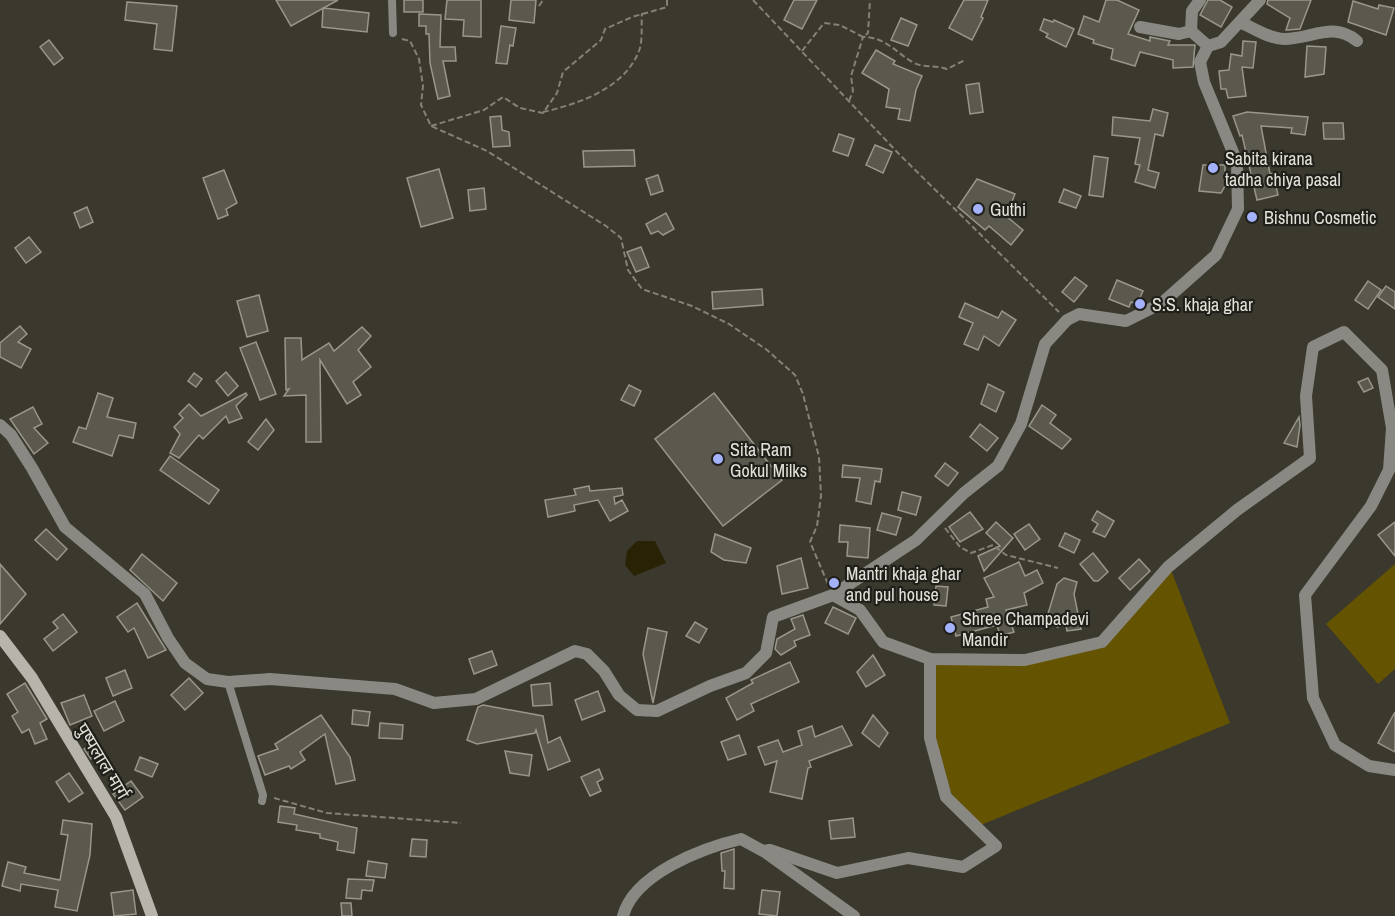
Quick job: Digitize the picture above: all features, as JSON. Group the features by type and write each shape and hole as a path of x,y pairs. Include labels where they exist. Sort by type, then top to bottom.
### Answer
{"street":[{"path":"1191,32 1192,11 1200,0"},
{"path":"0,425 11,435 65,527 145,594 168,638 185,663 207,679 228,682 270,679 395,689 434,703 476,699 575,651 587,654 604,671 619,695 637,710 657,711 710,686 746,673 766,653 773,617 833,595 916,540 964,493 998,466 1021,424 1045,344 1067,320 1079,314 1126,321 1162,303 1216,255 1238,209 1237,162 1204,82 1200,62 1208,46 1221,42 1260,0"},
{"path":"1239,22 1284,39 1328,30 1349,34 1357,41"},
{"path":"1140,27 1179,34 1191,32 1208,46"},
{"path":"833,595 860,610 883,642 930,659 1025,660 1102,642 1168,567 1237,510 1310,458 1306,396 1313,346 1344,332 1382,370 1392,428 1390,460 1389,470 1371,506 1305,595 1313,698 1335,745 1369,766 1395,770"},
{"name":"पुष्पलाल मार्ग","path":"0,636 32,678 116,817 152,916"},
{"path":"763,851 770,850 837,873 908,858 963,867 996,846 946,796 930,738 930,659"},
{"path":"623,916 633,894 666,869 707,847 741,839 763,851 854,916"}],"lane":[{"path":"392,0 393,33"},
{"path":"228,682 263,798"}],"path":[{"path":"539,6 543,0"},
{"path":"543,112 557,93 563,72 601,40 605,29 667,7 667,0"},
{"path":"753,0 899,154 1067,320"},
{"path":"849,101 853,91 851,76 863,37 868,33 870,0"},
{"path":"430,126 484,110 503,97 520,108 543,112 574,105 606,89 628,68 639,51 642,14"},
{"path":"802,51 824,23 840,25 863,37 873,37 888,43 914,63 925,66 934,64 947,69 965,60"},
{"path":"393,33 394,37 410,41 419,59 423,86 421,105 430,126 487,151 606,226 621,238 628,270 642,288 692,306 729,324 767,350 795,375 803,394 819,457 821,496 816,526 810,542 833,595"},
{"path":"938,519 960,547 971,553 993,545 1006,555 1058,568"},
{"path":"263,798 327,813 460,823"}],"shaded area":[{"path":"637,541 655,541 666,563 634,576 625,565 627,551"},
{"path":"1395,564 1395,669 1378,684 1326,624"},
{"path":"1171,570 1230,723 976,827 951,793 936,739 930,659 1025,660 1102,648"}],"building":[{"path":"276,0 338,0 291,26"},
{"path":"404,0 423,0 423,12 404,12"},
{"path":"447,0 481,0 481,37 463,36 464,20 445,19"},
{"path":"511,0 536,0 534,23 509,20"},
{"path":"794,0 817,0 802,29 784,20"},
{"path":"964,0 988,0 981,17 983,18 972,40 949,28"},
{"path":"1106,0 1117,0 1139,10 1128,34 1150,41 1150,37 1170,41 1168,45 1195,45 1193,67 1173,68 1173,60 1140,52 1135,66 1111,59 1113,49 1093,43 1094,40 1078,34 1084,16 1099,22"},
{"path":"1208,0 1220,0 1232,7 1221,27 1200,15"},
{"path":"1268,0 1311,0 1300,29 1286,30 1290,18 1267,4"},
{"path":"1353,1 1378,9 1379,5 1394,8 1386,35 1348,22"},
{"path":"127,2 177,6 172,51 154,49 157,24 125,20"},
{"path":"323,8 369,13 367,32 322,27"},
{"path":"419,14 441,15 440,47 455,47 456,61 443,61 450,96 438,99 430,63 429,34 426,34 426,26 419,26"},
{"path":"901,18 917,25 908,46 891,40"},
{"path":"1044,19 1053,22 1054,20 1074,29 1066,47 1046,37 1048,34 1040,30"},
{"path":"501,26 516,28 507,64 496,63"},
{"path":"49,40 63,58 54,65 40,47"},
{"path":"1243,41 1256,42 1253,68 1242,67 1246,96 1228,98 1226,89 1221,89 1219,71 1229,70 1231,54 1242,56"},
{"path":"1307,46 1326,47 1324,74 1305,77"},
{"path":"876,50 895,61 893,64 922,76 916,90 910,121 898,119 900,109 886,107 889,89 862,73"},
{"path":"979,83 983,112 970,114 966,85"},
{"path":"1153,109 1168,113 1163,136 1155,134 1148,170 1159,173 1155,188 1135,182 1140,165 1135,164 1140,138 1112,135 1113,117 1150,121"},
{"path":"1247,112 1308,117 1305,135 1291,133 1292,128 1261,126 1270,174 1273,173 1278,195 1257,200 1242,135 1240,136 1233,116"},
{"path":"501,116 502,130 509,132 510,146 493,147 490,117"},
{"path":"1323,123 1343,123 1344,139 1324,139"},
{"path":"839,134 854,139 848,156 833,151"},
{"path":"875,145 892,152 883,173 866,165"},
{"path":"634,150 635,166 584,167 583,151"},
{"path":"1094,156 1108,158 1103,197 1089,195"},
{"path":"1203,165 1225,165 1225,186 1221,193 1199,191"},
{"path":"439,169 453,218 421,227 407,178"},
{"path":"224,170 237,203 226,209 228,215 218,219 203,178"},
{"path":"658,175 663,191 651,195 646,179"},
{"path":"977,179 1015,194 1006,216 1023,230 1011,245 989,226 985,230 958,207"},
{"path":"484,188 486,209 470,211 468,190"},
{"path":"1064,189 1081,196 1076,208 1059,202"},
{"path":"87,207 93,222 80,228 74,213"},
{"path":"666,213 674,229 663,235 658,231 651,234 646,224"},
{"path":"29,237 41,252 26,263 15,248"},
{"path":"641,247 649,267 636,272 627,252"},
{"path":"1075,277 1087,286 1074,302 1062,292"},
{"path":"1117,280 1143,291 1137,304 1131,302 1129,307 1109,299"},
{"path":"1368,281 1381,290 1368,309 1355,300"},
{"path":"1386,286 1395,292 1395,309 1378,297"},
{"path":"762,289 763,305 713,309 712,292"},
{"path":"259,295 268,331 247,337 237,301"},
{"path":"965,303 998,318 1002,311 1016,320 999,346 984,336 978,350 964,344 973,323 959,317"},
{"path":"20,326 27,334 18,342 31,349 21,368 0,357 0,343"},
{"path":"362,327 371,336 358,350 371,367 353,382 361,395 347,404 320,360 321,442 306,442 306,395 284,396 289,389 286,390 285,338 301,338 302,360 329,343 334,351"},
{"path":"256,342 276,394 260,400 240,348"},
{"path":"226,372 238,386 228,396 216,381"},
{"path":"194,373 202,379 196,387 188,381"},
{"path":"1368,378 1373,388 1364,392 1358,382"},
{"path":"988,384 1004,392 996,412 981,404"},
{"path":"629,385 641,391 634,406 621,400"},
{"path":"98,393 113,398 107,417 136,423 133,438 119,435 112,456 73,442 79,427 86,429"},
{"path":"246,393 247,395 236,406 242,418 229,423 226,416 203,439 199,435 179,458 170,453 180,434 174,427 183,418 179,414 189,404 201,416"},
{"name":"Sita Ram Gokul Milks","path":"714,393 782,480 723,526 655,439"},
{"path":"1042,405 1056,415 1050,423 1071,439 1062,449 1029,426"},
{"path":"33,407 42,424 34,428 48,443 34,454 10,419"},
{"path":"1299,417 1300,425 1297,447 1284,443"},
{"path":"266,419 274,430 258,450 248,442"},
{"path":"980,424 998,438 987,451 970,437"},
{"path":"170,456 219,490 209,504 160,470"},
{"path":"945,463 958,473 948,486 935,476"},
{"path":"843,465 882,469 880,482 875,481 871,504 856,501 860,478 842,477"},
{"path":"589,486 590,491 622,488 623,495 614,497 615,504 622,500 628,511 610,521 598,500 574,505 575,511 548,517 545,500 576,495 574,489"},
{"path":"902,492 921,497 916,515 898,510"},
{"path":"1097,511 1114,521 1105,537 1093,532 1098,524 1092,520"},
{"path":"970,512 983,529 960,542 949,527"},
{"path":"882,513 901,518 896,535 877,530"},
{"path":"996,522 1013,538 984,571 978,556 1000,546 986,533"},
{"path":"1395,522 1395,556 1378,535"},
{"path":"1029,524 1040,539 1025,550 1014,534"},
{"path":"840,525 870,528 868,558 847,556 848,542 839,542"},
{"path":"46,529 67,549 57,560 35,540"},
{"path":"1065,533 1080,540 1074,553 1059,546"},
{"path":"715,534 751,548 746,563 724,560 711,552"},
{"path":"1093,553 1108,572 1098,581 1094,581 1080,564"},
{"path":"142,554 177,583 163,601 130,570"},
{"path":"801,558 808,588 782,594 777,566"},
{"path":"1139,559 1150,571 1130,590 1119,578"},
{"path":"1019,562 1025,576 1037,570 1043,583 1024,593 1027,605 1006,610 1014,632 1000,636 997,625 956,636 951,617 988,607 986,599 994,597 984,578"},
{"path":"0,564 26,594 0,624"},
{"path":"1064,578 1077,582 1074,594 1081,629 1067,631 1066,625 1057,627 1055,616 1047,617 1057,584"},
{"path":"936,586 948,587 946,606 934,605"},
{"path":"137,603 166,650 148,658 134,628 128,632 117,617"},
{"path":"833,607 856,618 848,634 825,623"},
{"path":"63,614 77,632 53,651 44,639 58,628 53,622"},
{"path":"803,615 810,635 794,641 796,646 781,655 775,649 777,639 795,629 791,619"},
{"path":"695,622 707,629 699,643 686,636"},
{"path":"648,628 667,632 653,703 643,654"},
{"path":"492,651 497,665 474,674 469,659"},
{"path":"873,655 885,675 866,687 857,672"},
{"path":"790,662 799,682 751,704 754,711 737,720 726,698 753,683 751,680"},
{"path":"125,670 132,688 113,696 106,678"},
{"path":"189,678 203,693 185,710 171,695"},
{"path":"25,683 47,719 40,723 47,739 35,744 29,729 22,733 12,716 18,712 7,694"},
{"path":"550,683 552,705 533,706 531,685"},
{"path":"598,691 605,711 582,720 575,700"},
{"path":"84,695 92,716 70,725 61,703"},
{"path":"115,701 124,721 104,731 94,711"},
{"path":"483,705 543,716 548,743 560,737 570,761 548,770 536,730 535,733 477,744 467,740 478,707"},
{"path":"353,710 370,712 368,726 352,724"},
{"path":"1395,712 1395,752 1378,743"},
{"path":"321,715 350,757 355,780 336,784 325,734 300,752 305,760 291,769 289,766 265,775 258,756 278,749 275,744"},
{"path":"873,715 888,733 879,747 862,733"},
{"path":"380,723 403,725 402,739 379,738"},
{"path":"812,726 815,737 842,726 852,745 809,761 811,767 808,768 802,799 770,792 777,761 765,765 758,747 778,740 783,752 802,745 798,731"},
{"path":"739,735 746,754 728,760 721,742"},
{"path":"95,742 102,752 91,759 84,749"},
{"path":"505,751 532,755 529,776 510,773"},
{"path":"140,757 158,764 152,777 135,770"},
{"path":"599,769 603,779 597,782 601,791 590,796 581,777"},
{"path":"69,773 83,793 69,802 56,782"},
{"path":"131,781 143,797 125,810 113,794"},
{"path":"280,806 295,808 294,814 357,828 354,853 337,850 338,842 320,838 320,834 296,830 297,825 278,822"},
{"path":"853,818 855,837 831,839 829,821"},
{"path":"63,820 92,824 90,855 77,911 55,907 58,890 21,884 20,891 2,886 8,862 26,867 24,873 60,880 68,835 61,834"},
{"path":"412,839 427,840 426,857 410,856"},
{"path":"734,849 734,889 724,888 725,871 722,871 721,853"},
{"path":"368,861 387,864 385,878 366,876"},
{"path":"348,879 374,880 372,891 362,890 361,899 346,898"},
{"path":"133,890 136,914 114,916 111,893"},
{"path":"762,890 780,892 777,916 759,914"},
{"path":"341,903 351,903 352,916 342,916"}],"place":[{"name":"Sabita kirana tadha chiya pasal","path":"1213,168"},
{"name":"Guthi","path":"978,209"},
{"name":"Bishnu Cosmetic","path":"1252,217"},
{"name":"S.S. khaja ghar","path":"1140,304"},
{"name":"Sita Ram Gokul Milks","path":"718,459"},
{"name":"Mantri khaja ghar and pul house","path":"834,583"},
{"name":"Shree Champadevi Mandir","path":"950,628"}]}
